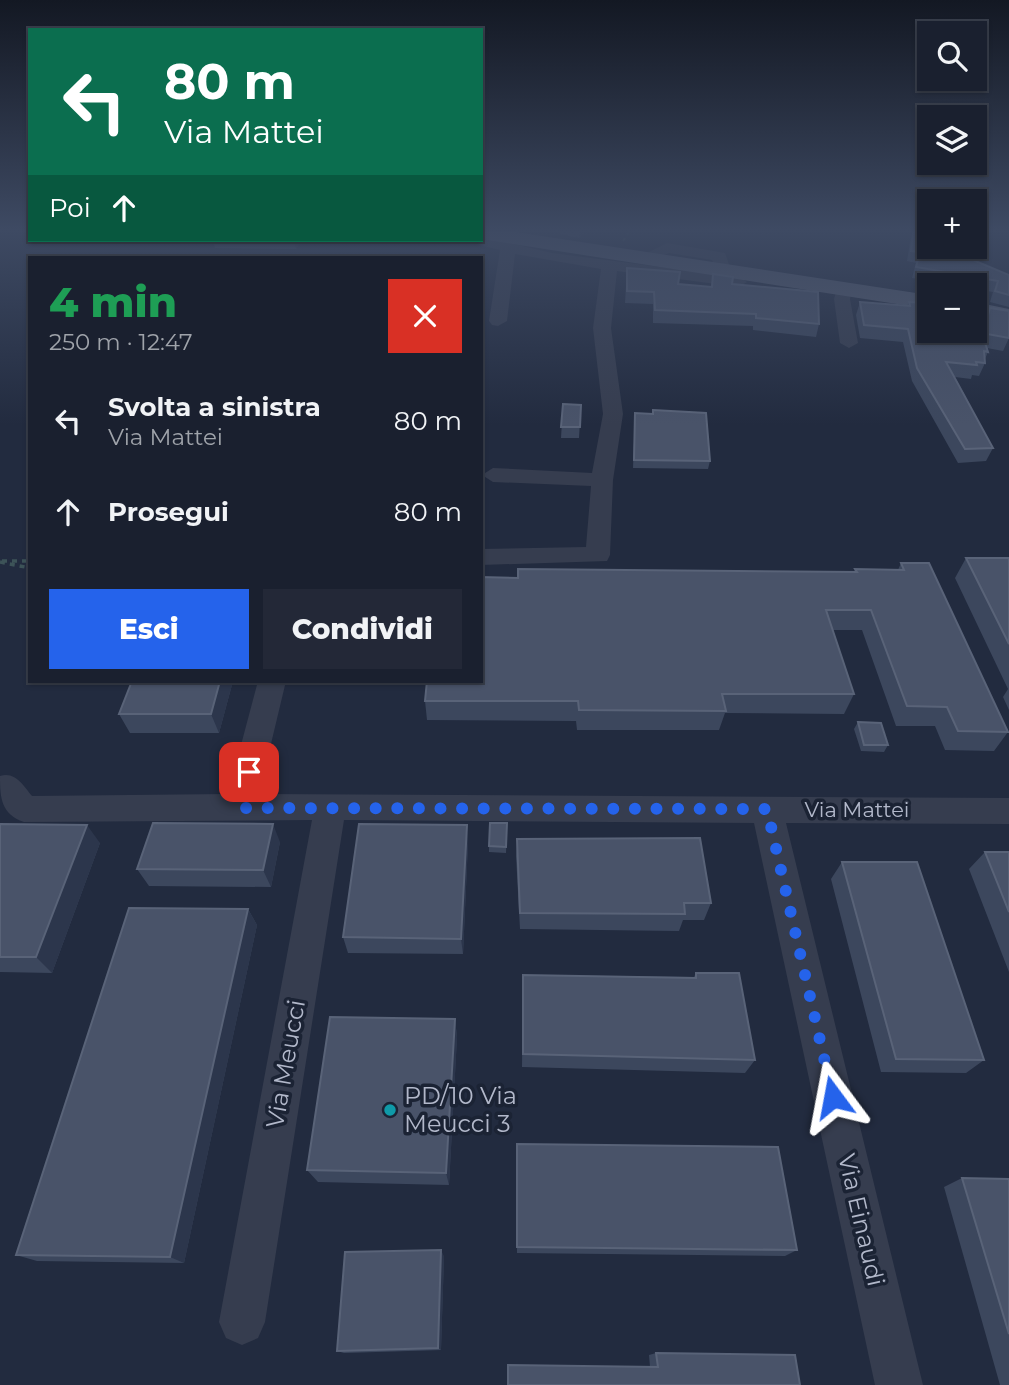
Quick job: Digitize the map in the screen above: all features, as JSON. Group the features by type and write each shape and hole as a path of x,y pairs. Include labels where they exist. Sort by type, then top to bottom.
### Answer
{"main road":[{"path":"843,296 917,301"},
{"path":"987,311 1009,316"}],"street":[{"path":"498,321 502,296"},
{"path":"483,557 598,555 602,480 612,414 602,328 606,296"},
{"path":"849,343 843,296 897,309"},
{"path":"493,475 602,480"},
{"path":"240,808 271,683"},
{"name":"Via Mattei","path":"6,787 24,809 330,807 1009,811"},
{"name":"Via Meucci","path":"242,1322 330,807"},
{"name":"Via Einaudi","path":"767,809 899,1385"}],"path":[{"path":"0,561 28,561"},
{"path":"0,561 28,568"}],"building":[{"path":"654,296 818,296 819,324 756,318 756,314 655,310"},
{"path":"860,302 910,306 909,302 917,302 917,343 985,343 988,352 984,351 985,363 976,362 977,365 946,362 993,448 965,449 917,368 908,329 864,325"},
{"path":"990,308 1009,311 1009,338 987,334 987,315"},
{"path":"563,404 581,405 580,427 561,427"},
{"path":"653,410 706,413 710,461 634,460 635,413 653,414"},
{"path":"966,558 1009,558 1009,644"},
{"path":"901,563 929,563 1008,732 958,731 947,707 907,706 871,610 826,610 854,694 722,694 726,711 579,710 578,701 425,701 427,683 483,683 483,577 518,578 518,569 857,572 855,569 904,570"},
{"path":"131,683 219,683 211,714 119,714"},
{"path":"858,722 881,723 888,745 864,745"},
{"path":"153,823 273,824 263,870 137,869"},
{"path":"490,823 507,823 506,847 489,846"},
{"path":"0,824 87,825 36,957 0,957"},
{"path":"359,824 467,825 461,939 343,937"},
{"path":"700,838 711,903 684,903 685,914 520,913 517,839"},
{"path":"985,852 1009,852 1009,912"},
{"path":"842,862 917,862 984,1060 896,1059"},
{"path":"129,908 248,909 170,1257 16,1255"},
{"path":"696,973 739,973 755,1060 523,1054 523,975 696,978"},
{"name":"PD/10 Via Meucci 3","path":"330,1017 455,1019 446,1173 307,1170"},
{"path":"517,1144 778,1147 797,1250 517,1247"},
{"path":"962,1178 1009,1179 1009,1334"},
{"path":"441,1250 438,1348 337,1351 345,1252"},
{"path":"656,1353 795,1355 800,1385 508,1385 508,1365 658,1367"}],"place":[{"name":"PD/10 Via Meucci 3","path":"390,1110"}],"route":[{"path":"249,772 240,808 767,809 833,1097"}]}
